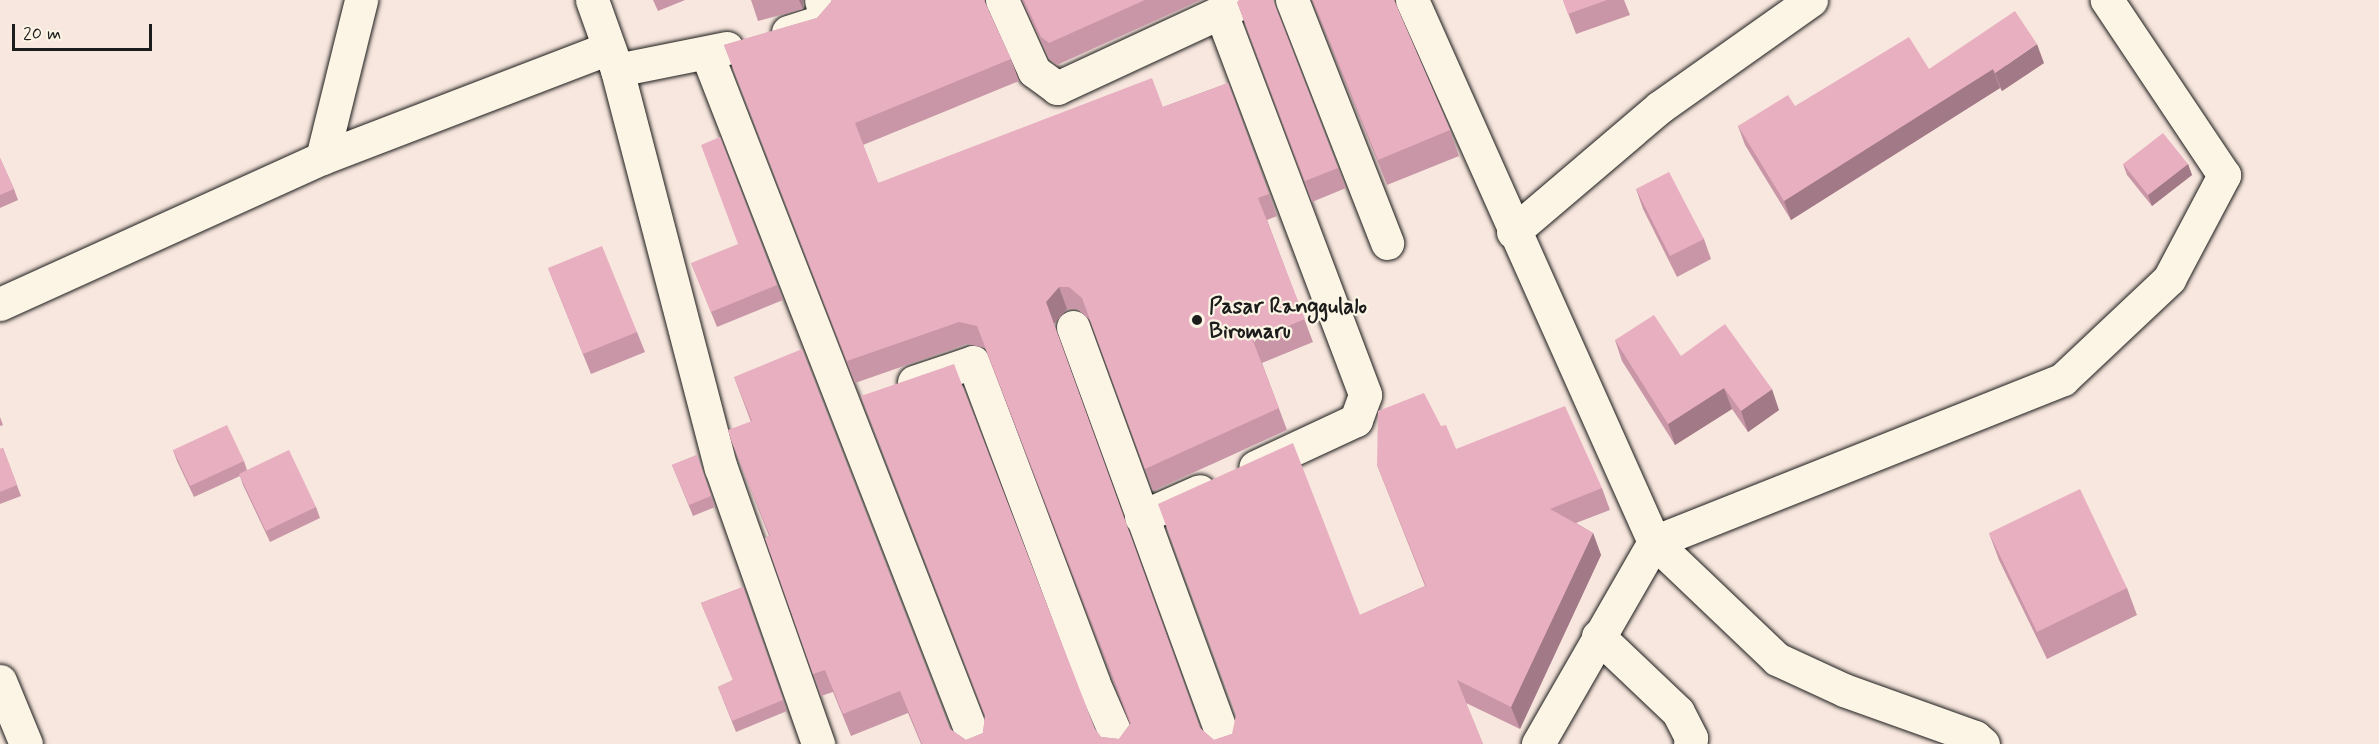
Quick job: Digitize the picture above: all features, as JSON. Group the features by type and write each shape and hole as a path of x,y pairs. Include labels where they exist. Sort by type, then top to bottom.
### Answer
{"street":[{"path":"322,158 361,0"},
{"path":"592,0 613,59 721,468 818,744"},
{"path":"0,304 322,158 613,59 707,54 812,26 822,17 821,0"},
{"path":"1002,0 1034,71 1057,88 1234,6 1365,394 1356,420 1141,517"},
{"path":"1292,0 1387,243"},
{"path":"1412,0 1654,542 1777,659 1844,690 1975,737 1983,744"},
{"path":"1514,232 1660,106 1811,0"},
{"path":"1538,744 1654,542 2063,379 2169,279 2224,175 2108,0"},
{"path":"707,54 976,744"},
{"path":"1073,327 1226,744"},
{"path":"843,407 974,362 1093,682 1120,744"},
{"path":"1598,636 1678,712 1691,738 1690,744"},
{"path":"0,681 26,744"}],"building":[{"path":"831,0 984,0 1011,59 855,123 878,183 1152,78 1163,107 1228,83 1269,194 1258,198 1305,319 1253,341 1279,408 1145,469 1082,298 1069,287 1059,287 1046,302 1200,728 1214,740 1232,734 1236,715 1158,504 1293,443 1360,615 1426,586 1377,465 1378,411 1424,393 1441,426 1446,425 1456,449 1565,406 1602,488 1550,509 1593,533 1511,707 1457,680 1483,744 922,744 900,691 843,714 825,670 813,674 765,538 770,536 728,430 752,421 734,377 802,349 950,729 966,740 983,733 985,715 861,396 954,364 1095,729 1101,737 1119,739 1131,723 977,326 959,322 847,361 724,45 817,18"},
{"path":"1024,0 1145,0 1049,43 1041,37"},
{"path":"1239,0 1273,0 1338,168 1305,181 1237,2"},
{"path":"1313,0 1394,0 1450,130 1378,160"},
{"path":"1563,0 1607,0 1568,14"},
{"path":"2015,11 2037,44 1995,73 1993,69 1784,201 1738,126 1788,95 1795,106 1909,37 1929,69"},
{"path":"2163,133 2188,164 2148,195 2123,164"},
{"path":"720,137 777,285 711,312 691,263 738,244 701,145"},
{"path":"0,158 14,189 0,195"},
{"path":"1669,172 1704,239 1670,256 1636,189"},
{"path":"602,246 637,332 583,354 548,268"},
{"path":"1654,315 1681,356 1725,324 1772,389 1741,411 1724,388 1668,424 1615,340"},
{"path":"227,425 244,461 190,486 173,450"},
{"path":"3,448 17,485 0,492 0,449"},
{"path":"289,450 316,507 266,531 239,474"},
{"path":"697,455 711,496 689,505 672,465"},
{"path":"2080,489 2127,588 2037,632 1989,533"},
{"path":"743,587 783,700 732,721 718,687 733,680 701,603"}],"place":[{"name":"Pasar Ranggulalo Biromaru","path":"1197,320"}]}
